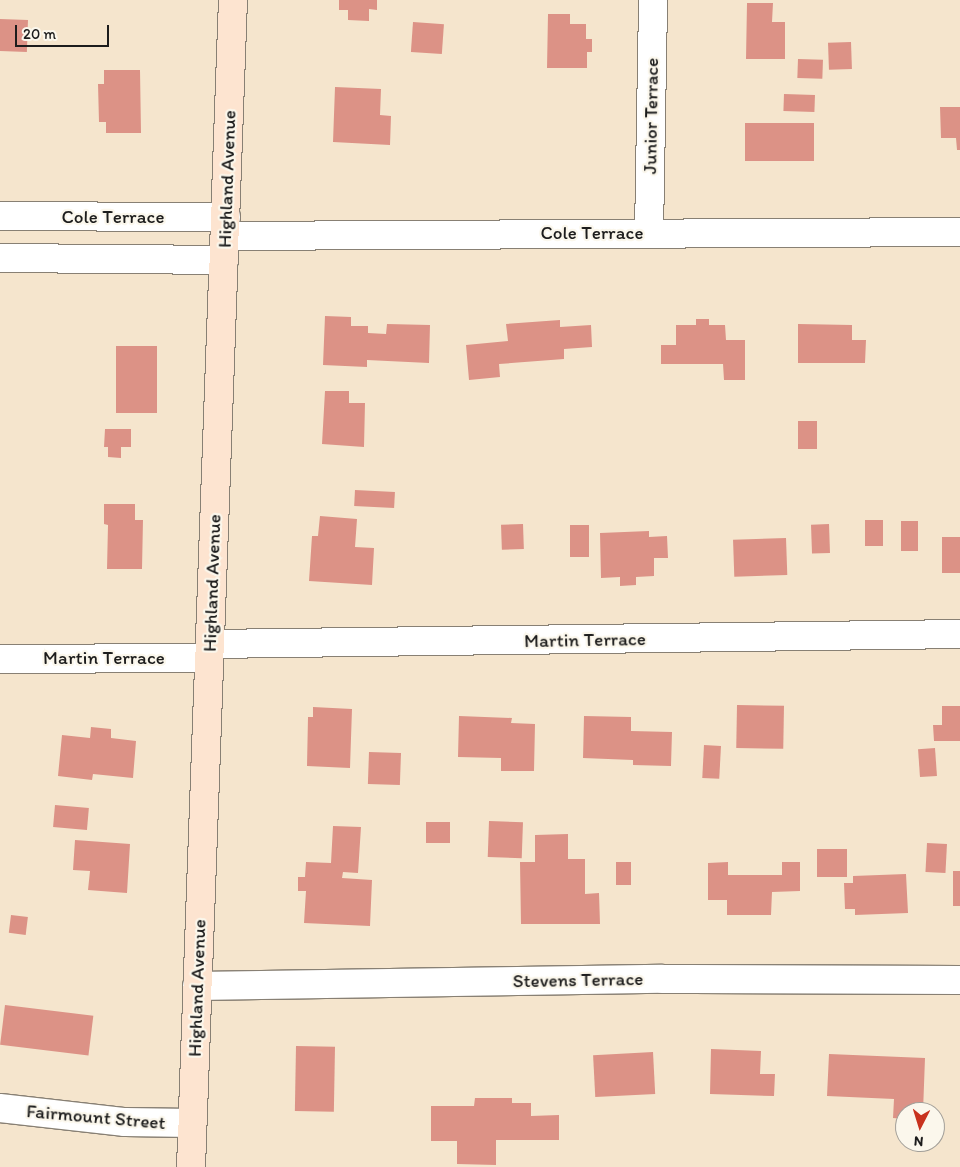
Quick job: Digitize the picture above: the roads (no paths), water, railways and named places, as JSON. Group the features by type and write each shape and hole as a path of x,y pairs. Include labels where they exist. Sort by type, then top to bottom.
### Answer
{"street":[{"name":"Highland Avenue","path":"191,1167 233,0"},
{"name":"Junior Terrace","path":"648,233 653,0"},
{"name":"Cole Terrace","path":"0,216 225,238"},
{"name":"Cole Terrace","path":"0,258 225,238 648,233 960,232"},
{"name":"Martin Terrace","path":"0,659 209,651 960,634"},
{"name":"Stevens Terrace","path":"197,986 662,979 960,980"},
{"name":"Fairmount Street","path":"0,1108 125,1122 192,1123"}]}
